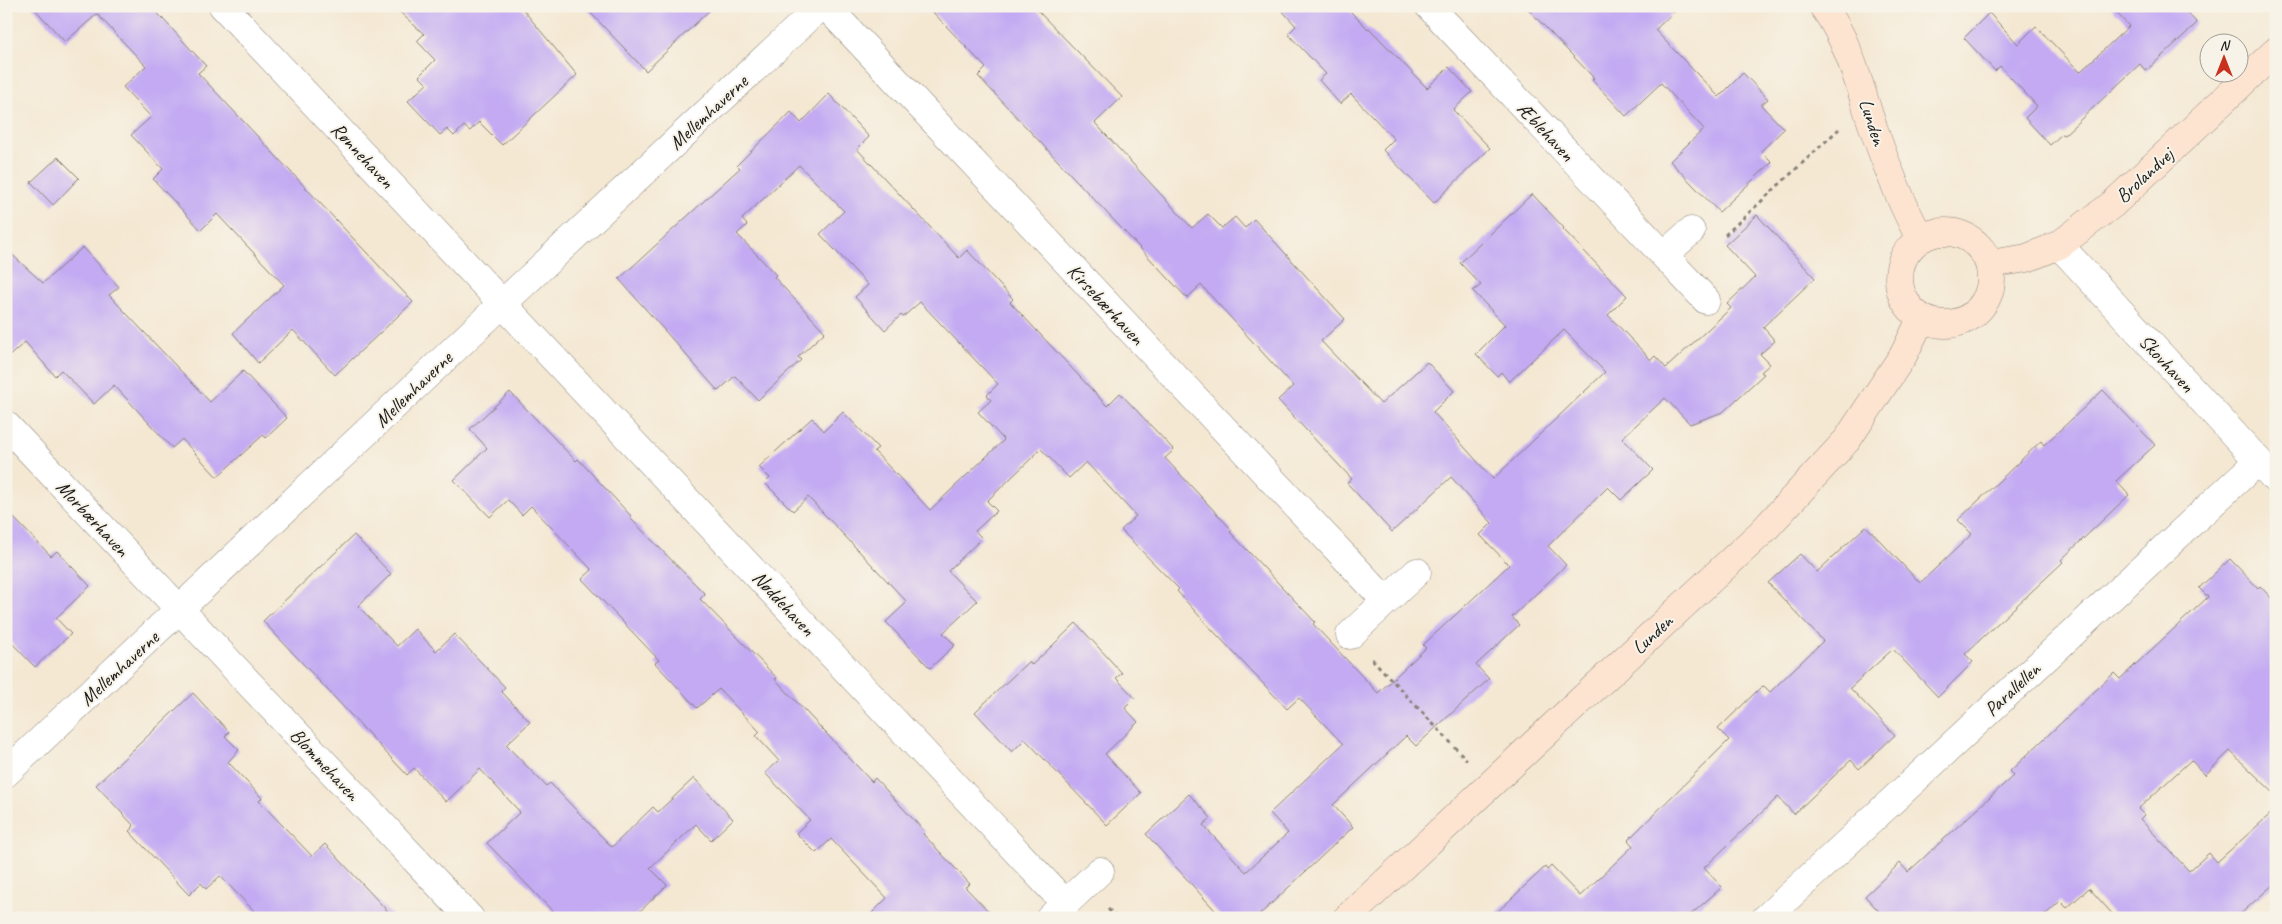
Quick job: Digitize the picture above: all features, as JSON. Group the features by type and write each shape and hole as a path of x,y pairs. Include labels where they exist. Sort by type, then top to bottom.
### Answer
{"street":[{"name":"Rønnehaven","path":"223,6 502,304"},
{"name":"Mellemhaverne","path":"6,773 502,304 821,6"},
{"name":"Kirsebærhaven","path":"826,6 1386,601"},
{"name":"Æblehaven","path":"1429,6 1706,300"},
{"name":"Lunden","path":"1823,6 1831,17 1856,67 1870,115 1900,201 1920,238"},
{"name":"Brolandvej","path":"1990,264 2027,258 2059,246 2113,204 2276,51"},
{"path":"1664,255 1691,231"},
{"path":"1947,231 1974,241 1990,264 1992,284 1984,305 1969,319 1944,325 1921,319 1903,299 1898,276 1905,253 1920,238 1947,231"},
{"name":"Skovhaven","path":"2059,246 2267,470"},
{"name":"Nøddehaven","path":"502,304 1058,911 1100,871"},
{"name":"Lunden","path":"1347,918 1770,524 1847,440 1904,354 1921,319"},
{"name":"Morbærhaven","path":"6,425 180,610"},
{"name":"Parallellen","path":"1766,918 2267,470"},
{"path":"1350,635 1417,572"},
{"name":"Blommehaven","path":"180,610 470,918"}],"path":[{"path":"2263,6 2276,20"},
{"path":"1691,231 1722,238 1841,127 1870,115"},
{"path":"1350,635 1490,785"}],"building":[{"path":"32,6 151,6 206,66 198,73 413,302 335,375 293,330 258,363 233,333 284,285 217,214 201,230 153,179 163,169 131,135 151,117 123,87 146,66 97,14 65,42"},
{"path":"393,6 520,6 577,75 502,145 479,122 470,131 464,126 454,136 447,129 440,135 408,101 427,84 419,76 435,60 417,41 424,34"},
{"path":"584,6 714,6 646,71"},
{"path":"927,6 1033,6 1122,97 1095,123 1192,228 1208,214 1222,228 1235,217 1245,228 1254,219 1345,319 1321,341 1381,404 1427,362 1454,391 1433,412 1493,479 1605,372 1564,330 1509,382 1501,372 1497,376 1476,354 1505,325 1473,291 1481,285 1460,263 1532,194 1627,296 1608,315 1651,360 1655,356 1666,368 1731,308 1727,304 1755,277 1725,245 1757,215 1815,278 1763,327 1775,341 1760,354 1770,364 1761,372 1764,374 1723,412 1690,424 1665,398 1622,438 1653,470 1621,500 1608,487 1548,546 1566,565 1512,617 1519,625 1476,665 1489,679 1416,746 1406,736 1333,805 1353,827 1256,918 1222,918 1146,834 1189,794 1211,818 1203,825 1246,872 1288,833 1270,813 1343,744 1299,698 1287,709 1202,619 1177,591 1179,589 1121,530 1136,516 1086,462 1069,478 1041,449 987,501 997,511 975,531 982,538 948,571 977,601 943,633 955,645 930,668 886,622 907,602 808,497 793,511 765,483 770,478 759,467 812,418 824,431 843,412 878,448 874,451 930,510 1004,440 978,412 991,400 987,395 998,384 920,302 903,317 901,315 885,330 855,297 868,285 820,234 844,211 799,165 742,219 747,225 737,234 776,275 774,277 825,332 798,357 801,360 758,400 735,376 718,391 619,279 740,168 737,165 791,112 801,123 829,94 869,137 857,149 959,258 967,250 1013,299 1010,302 1107,406 1120,393 1174,450 1165,458 1232,530 1230,532 1315,622 1313,624 1378,693 1426,648 1423,645 1509,565 1480,535 1492,523 1451,477 1392,532 1347,483 1352,479 1278,400 1293,386 1201,285 1187,298 978,76 986,68"},
{"path":"1278,6 1345,6 1427,88 1449,67 1472,92 1453,110 1490,148 1434,203 1383,150 1394,139 1351,94 1340,104 1319,80 1326,74 1288,34 1296,26"},
{"path":"1525,6 1680,6 1655,30 1719,97 1743,73 1768,99 1761,105 1784,129 1761,151 1772,162 1719,212 1670,161 1704,129 1661,83 1626,116 1592,80 1594,78"},
{"path":"2110,6 2181,6 2197,23 2146,71 2140,64 2064,135 2062,134 2050,145 2025,118 2037,106 2000,66 1995,71 1964,38 1989,13 2018,44 2036,26 2080,72 2129,26"},
{"path":"58,157 79,178 53,205 31,182"},
{"path":"83,247 119,287 109,295 210,402 243,371 287,418 266,438 263,435 217,477 182,439 172,448 114,385 94,404 61,370 55,376 25,342 6,359 6,249 43,283"},
{"path":"2103,390 2155,445 2116,481 2129,495 2061,560 2063,562 1965,654 1973,662 1938,697 1893,649 1850,688 1895,735 1859,769 1851,760 1794,814 1778,797 1704,868 1722,887 1687,918 1491,918 1545,867 1547,870 1551,866 1580,896 1633,846 1628,840 1729,740 1718,729 1761,687 1764,686 1770,692 1823,641 1768,583 1800,554 1817,572 1866,526 1920,583 1972,534 1958,520 2041,441 2044,445"},
{"path":"510,392 576,461 578,459 631,516 630,518 705,594 700,599 777,678 775,679 872,782 875,778 925,832 923,834 970,884 965,887 995,918 867,918 887,898 831,839 816,853 796,833 810,820 765,773 779,761 756,736 760,732 719,689 697,708 655,663 659,660 582,579 592,570 531,506 522,515 508,500 490,517 454,480 487,448 470,429"},
{"path":"6,510 51,556 57,551 90,586 56,618 71,634 35,667 6,637"},
{"path":"354,535 391,574 358,606 397,646 415,629 436,651 454,634 505,687 501,691 530,722 506,745 546,786 550,783 612,847 653,807 658,812 694,778 733,819 711,840 696,824 650,868 667,885 633,918 559,918 487,843 520,812 480,769 446,802 414,768 407,775 263,621"},
{"path":"2230,559 2258,588 2260,586 2276,603 2276,795 2230,751 2205,775 2191,760 2138,809 2144,815 2140,819 2189,871 2209,853 2217,862 2276,809 2276,882 2236,918 2116,918 2089,888 2067,908 2060,901 2042,918 1885,918 1865,896 1900,863 1908,872 2014,775 2010,771 2114,673 2120,679 2208,597 2199,588"},
{"path":"1076,623 1122,673 1116,678 1135,698 1125,708 1138,722 1105,754 1141,793 1107,825 1025,739 1012,752 975,712 1029,661 1032,665"},
{"path":"193,693 229,732 225,736 239,750 228,762 262,798 259,801 312,856 325,844 394,918 261,918 220,876 206,889 201,883 189,895 129,831 134,826 96,785"}]}
